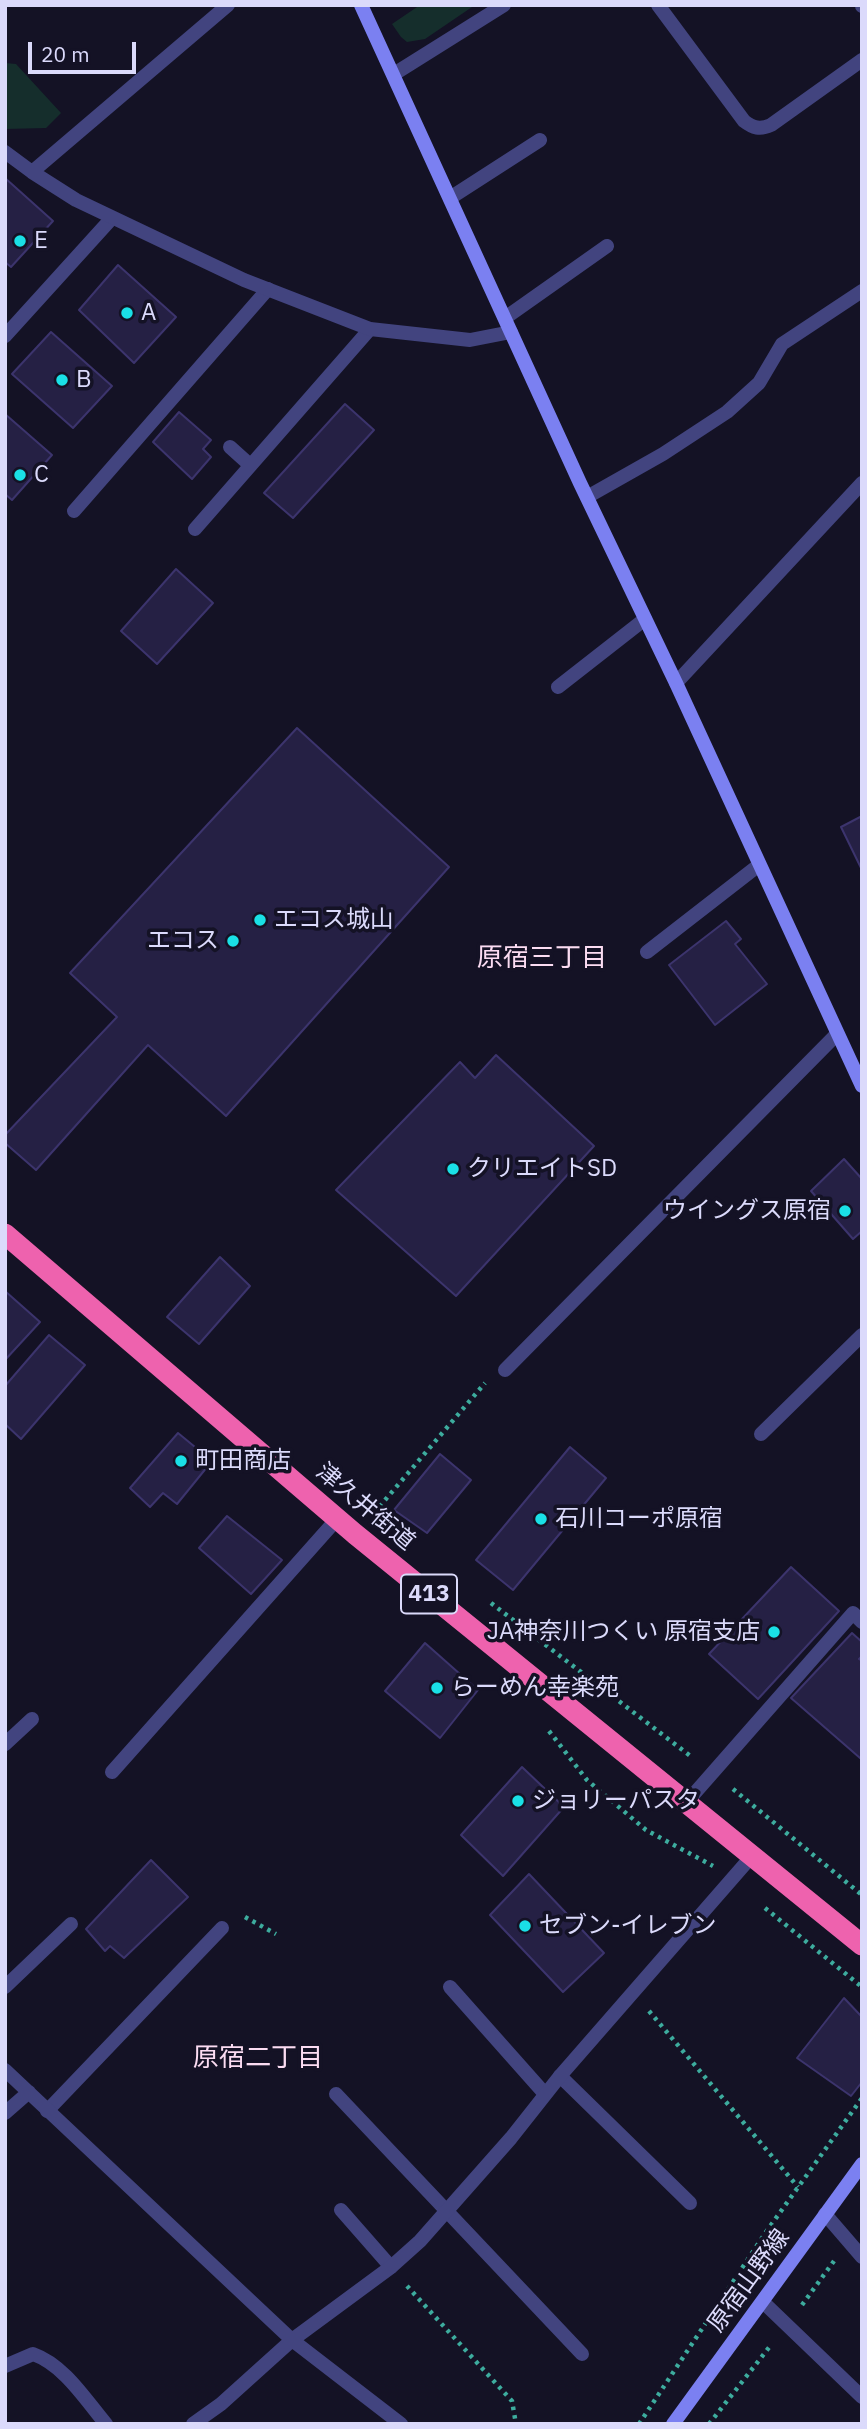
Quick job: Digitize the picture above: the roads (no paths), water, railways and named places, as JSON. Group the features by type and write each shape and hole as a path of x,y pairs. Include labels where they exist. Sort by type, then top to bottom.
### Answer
{"highway":[{"name":"津久井街道","path":"5,1234 337,1519 862,1945"}],"street":[{"path":"32,172 228,5"},
{"path":"361,5 586,497 677,683 836,1035 862,1086"},
{"path":"394,74 504,5"},
{"path":"658,5 744,121 752,128 771,125 862,60"},
{"path":"450,198 540,140"},
{"path":"5,152 76,200 112,218 268,289 370,329 470,340 511,332"},
{"path":"5,337 112,218"},
{"path":"505,318 607,246"},
{"path":"74,510 268,289"},
{"path":"586,497 663,454 727,412 759,383 782,344 862,291"},
{"path":"195,528 370,329"},
{"path":"230,447 250,465"},
{"path":"677,683 862,483"},
{"path":"558,687 645,620"},
{"path":"647,952 759,865"},
{"path":"505,1370 836,1035"},
{"path":"761,1434 862,1335"},
{"path":"111,1772 337,1519"},
{"path":"686,1803 853,1613 862,1622"},
{"path":"5,1744 32,1720"},
{"path":"193,2424 221,2404 292,2340 391,2267 420,2241 752,1856"},
{"path":"5,1987 71,1924"},
{"path":"47,2111 222,1928"},
{"path":"450,1987 545,2094"},
{"path":"5,2070 292,2340 401,2424"},
{"path":"560,2076 690,2203"},
{"path":"5,2113 29,2092"},
{"path":"336,2094 582,2354"},
{"name":"原宿山野線","path":"673,2424 862,2164"},
{"path":"341,2210 391,2267"},
{"path":"825,2214 862,2257"},
{"path":"763,2302 862,2397"},
{"path":"5,2366 33,2354 48,2359 106,2424"}],"place":[{"name":"E","path":"20,241"},
{"name":"A","path":"127,313"},
{"name":"B","path":"62,380"},
{"name":"C","path":"20,475"},
{"name":"エコス城山","path":"260,920"},
{"name":"エコス","path":"233,941"},
{"name":"クリエイトSD","path":"453,1169"},
{"name":"ウイングス原宿","path":"845,1211"},
{"name":"町田商店","path":"181,1461"},
{"name":"石川コーポ原宿","path":"541,1519"},
{"name":"JA神奈川つくい 原宿支店","path":"774,1632"},
{"name":"らーめん幸楽苑","path":"437,1688"},
{"name":"ジョリーパスタ","path":"518,1801"},
{"name":"セブン-イレブン","path":"525,1926"}],"district":[{"name":"原宿三丁目","path":"542,958"},
{"name":"原宿二丁目","path":"258,2058"}]}
